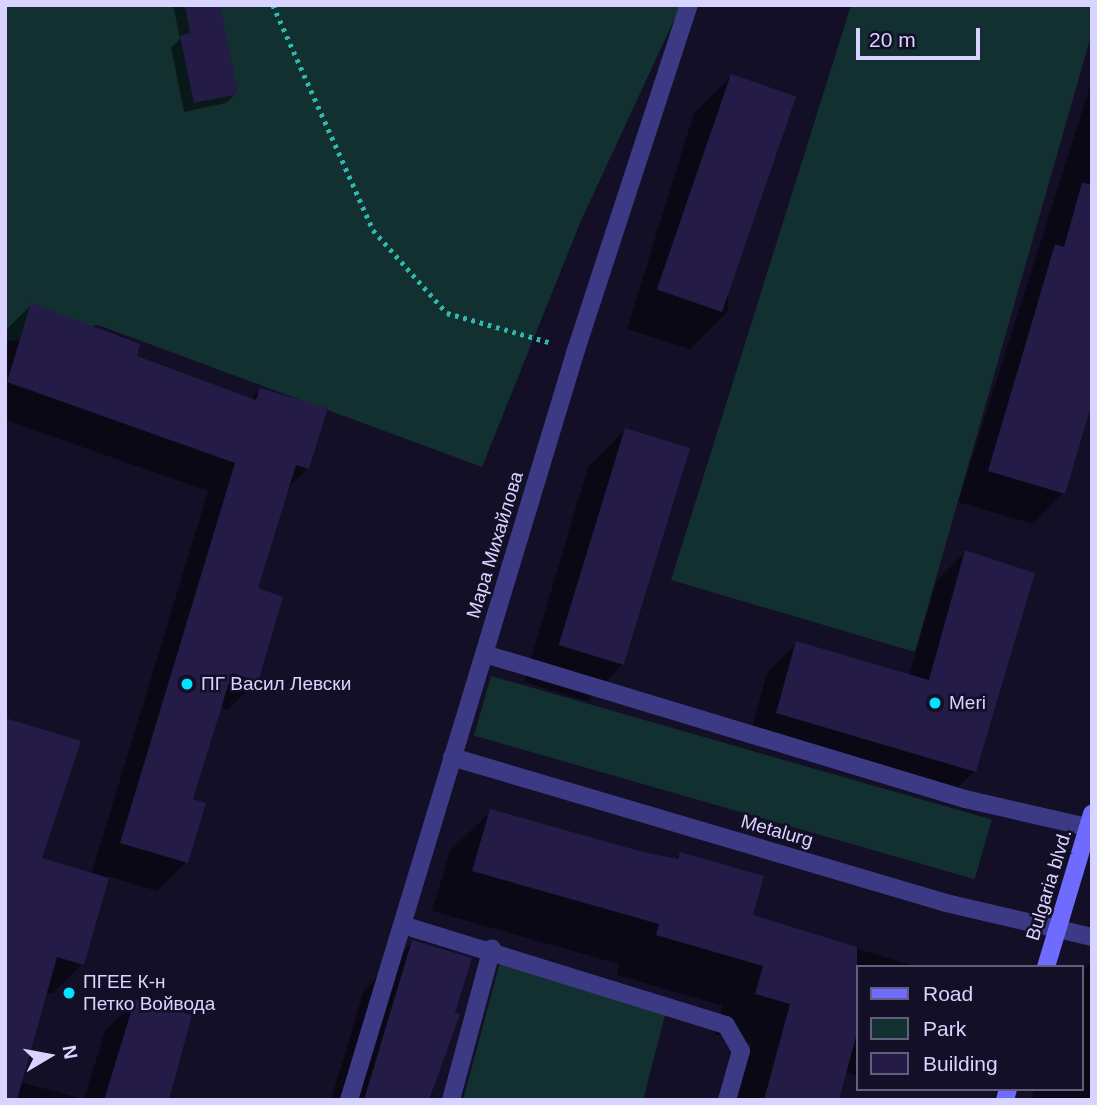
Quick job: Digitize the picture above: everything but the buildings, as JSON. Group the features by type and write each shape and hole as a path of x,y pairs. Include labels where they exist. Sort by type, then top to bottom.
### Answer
{"main road":[{"name":"Bulgaria blvd.","path":"1047,965 1091,823"}],"street":[{"name":"Мара Михайлова","path":"348,1100 406,926 452,757 576,350 689,5"},
{"path":"485,654 965,800 1091,823"},
{"name":"Metalurg","path":"452,757 946,903 1092,937"},
{"path":"406,926 492,948 726,1025 741,1051 727,1100"},
{"path":"451,1100 492,948"}],"path":[{"path":"273,5 373,230 447,313 576,350"}],"green space":[{"path":"5,5 681,5 580,223 482,467 98,325 5,342"},
{"path":"851,5 1092,5 1092,32 915,652 671,580"},
{"path":"491,676 992,820 975,879 474,736"},
{"path":"500,962 667,1008 643,1100 463,1100"}],"place":[{"name":"ПГ Васил Левски","path":"187,684"},
{"name":"Meri","path":"935,703"},
{"name":"ПГЕЕ К-н Петко Войвода","path":"69,993"}]}
